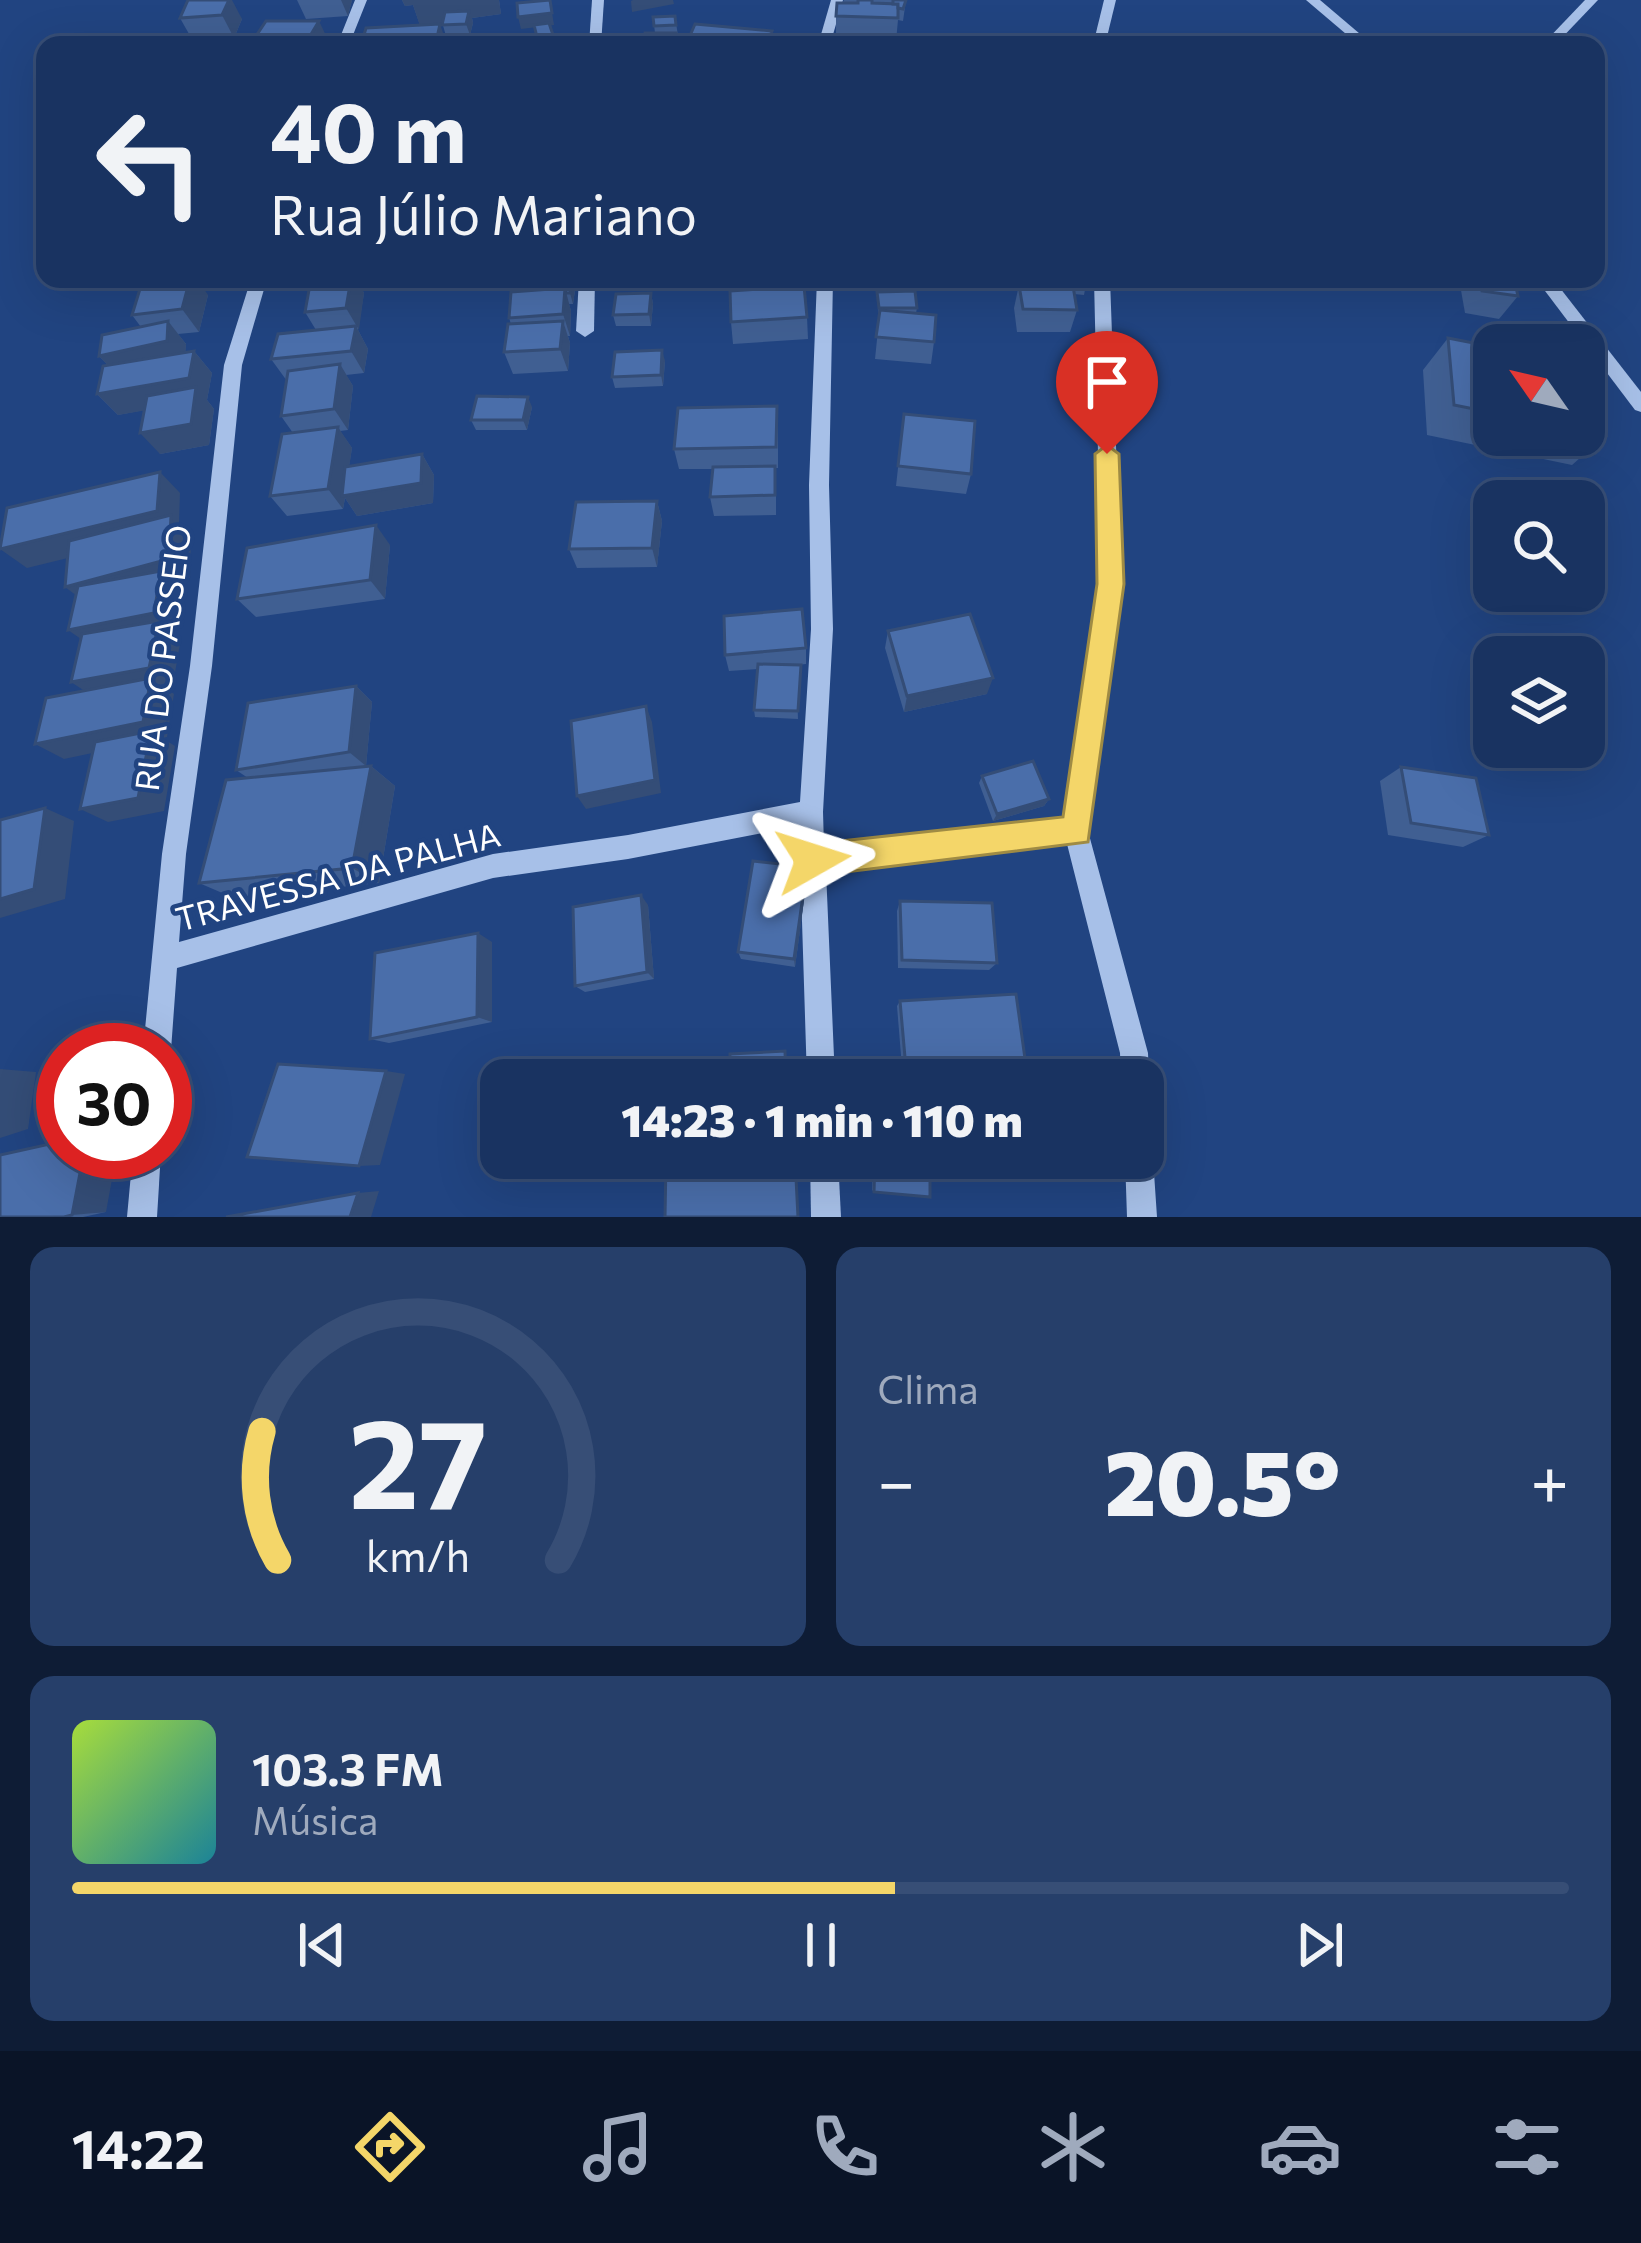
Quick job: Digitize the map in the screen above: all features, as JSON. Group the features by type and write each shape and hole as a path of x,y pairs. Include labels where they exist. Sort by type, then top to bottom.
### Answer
{"street":[{"path":"348,36 362,0"},
{"path":"596,36 598,0"},
{"path":"827,36 837,0"},
{"path":"1101,36 1109,0"},
{"path":"1312,0 1356,36"},
{"path":"1557,36 1592,0"},
{"name":"RUA DO PASSEIO","path":"160,1023 174,854 201,666 233,365 256,288"},
{"path":"585,332 586,288"},
{"path":"820,1059 811,812 822,629 819,485 825,288"},
{"path":"1102,288 1111,584 1076,831 1134,1059"},
{"path":"1551,288 1641,405"},
{"name":"TRAVESSA DA PALHA","path":"166,958 494,866 628,847 811,812"},
{"path":"813,860 1076,831"},
{"path":"142,1217 145,1179"},
{"path":"825,1179 826,1217"},
{"path":"1140,1179 1142,1217"}],"building":[{"path":"188,0 229,0 222,15 180,18"},
{"path":"550,0 552,13 518,17 517,3"},
{"path":"837,3 898,4 898,18 836,16"},
{"path":"469,11 466,24 442,25 445,12"},
{"path":"675,16 676,25 654,26 653,17"},
{"path":"266,21 319,21 310,36 256,36"},
{"path":"549,23 553,35 537,36 534,25"},
{"path":"440,24 437,36 364,36 366,28"},
{"path":"695,24 772,31 770,36 690,36"},
{"path":"645,33 676,33 676,36"},
{"path":"140,288 188,288 182,309 132,315"},
{"path":"309,288 349,288 346,308 305,312"},
{"path":"565,288 563,314 509,318 511,292"},
{"path":"804,288 807,317 731,322 730,291"},
{"path":"1020,288 1073,288 1077,310 1023,309"},
{"path":"1516,288 1518,296 1482,291"},
{"path":"915,291 917,308 879,308 877,292"},
{"path":"651,293 649,314 613,315 616,294"},
{"path":"880,310 936,315 934,342 876,337"},
{"path":"168,321 167,341 99,356 102,335"},
{"path":"563,321 560,349 504,352 508,324"},
{"path":"356,326 351,351 271,359 278,334"},
{"path":"1448,338 1473,343 1473,409 1454,405"},
{"path":"662,350 661,375 612,377 615,352"},
{"path":"194,351 189,378 97,394 103,366"},
{"path":"340,364 334,409 281,416 288,371"},
{"path":"196,387 191,424 140,433 147,396"},
{"path":"477,396 528,397 523,420 471,420"},
{"path":"777,406 776,447 674,449 678,408"},
{"path":"904,414 975,421 971,474 898,466"},
{"path":"338,427 328,489 270,496 282,434"},
{"path":"422,454 421,483 342,496 345,467"},
{"path":"775,466 775,495 710,497 713,467"},
{"path":"160,472 157,511 0,549 7,508"},
{"path":"657,501 652,548 569,549 576,502"},
{"path":"171,515 169,559 65,587 69,541"},
{"path":"376,525 370,580 237,599 247,548"},
{"path":"161,571 154,613 68,630 78,586"},
{"path":"802,609 806,648 725,655 724,616"},
{"path":"970,614 993,678 907,696 888,631"},
{"path":"159,621 149,668 71,682 82,634"},
{"path":"758,664 801,665 798,711 754,710"},
{"path":"151,678 143,722 35,744 46,698"},
{"path":"356,686 349,752 236,770 248,703"},
{"path":"646,706 655,780 577,796 571,721"},
{"path":"151,731 138,798 80,809 95,742"},
{"path":"1033,761 1049,799 997,814 982,776"},
{"path":"371,766 352,868 199,883 226,780"},
{"path":"1401,767 1476,778 1489,835 1411,823"},
{"path":"45,808 34,889 0,899 0,820"},
{"path":"753,861 807,867 794,959 738,952"},
{"path":"641,895 647,972 575,986 573,907"},
{"path":"900,901 992,903 997,963 902,960"},
{"path":"478,933 477,1017 370,1039 375,953"},
{"path":"1016,994 1025,1059 905,1059 900,1001"},
{"path":"785,1051 785,1059 730,1059 730,1054"},
{"path":"278,1064 386,1071 359,1166 247,1157"},
{"path":"36,1147 36,1179 79,1179 72,1215 0,1217 0,1155"},
{"path":"666,1179 796,1179 798,1217 665,1217"},
{"path":"874,1179 930,1179 930,1197 874,1192"},
{"path":"358,1193 350,1217 226,1217"}],"route":[{"path":"813,860 1076,831 1111,584 1107,454"}]}
